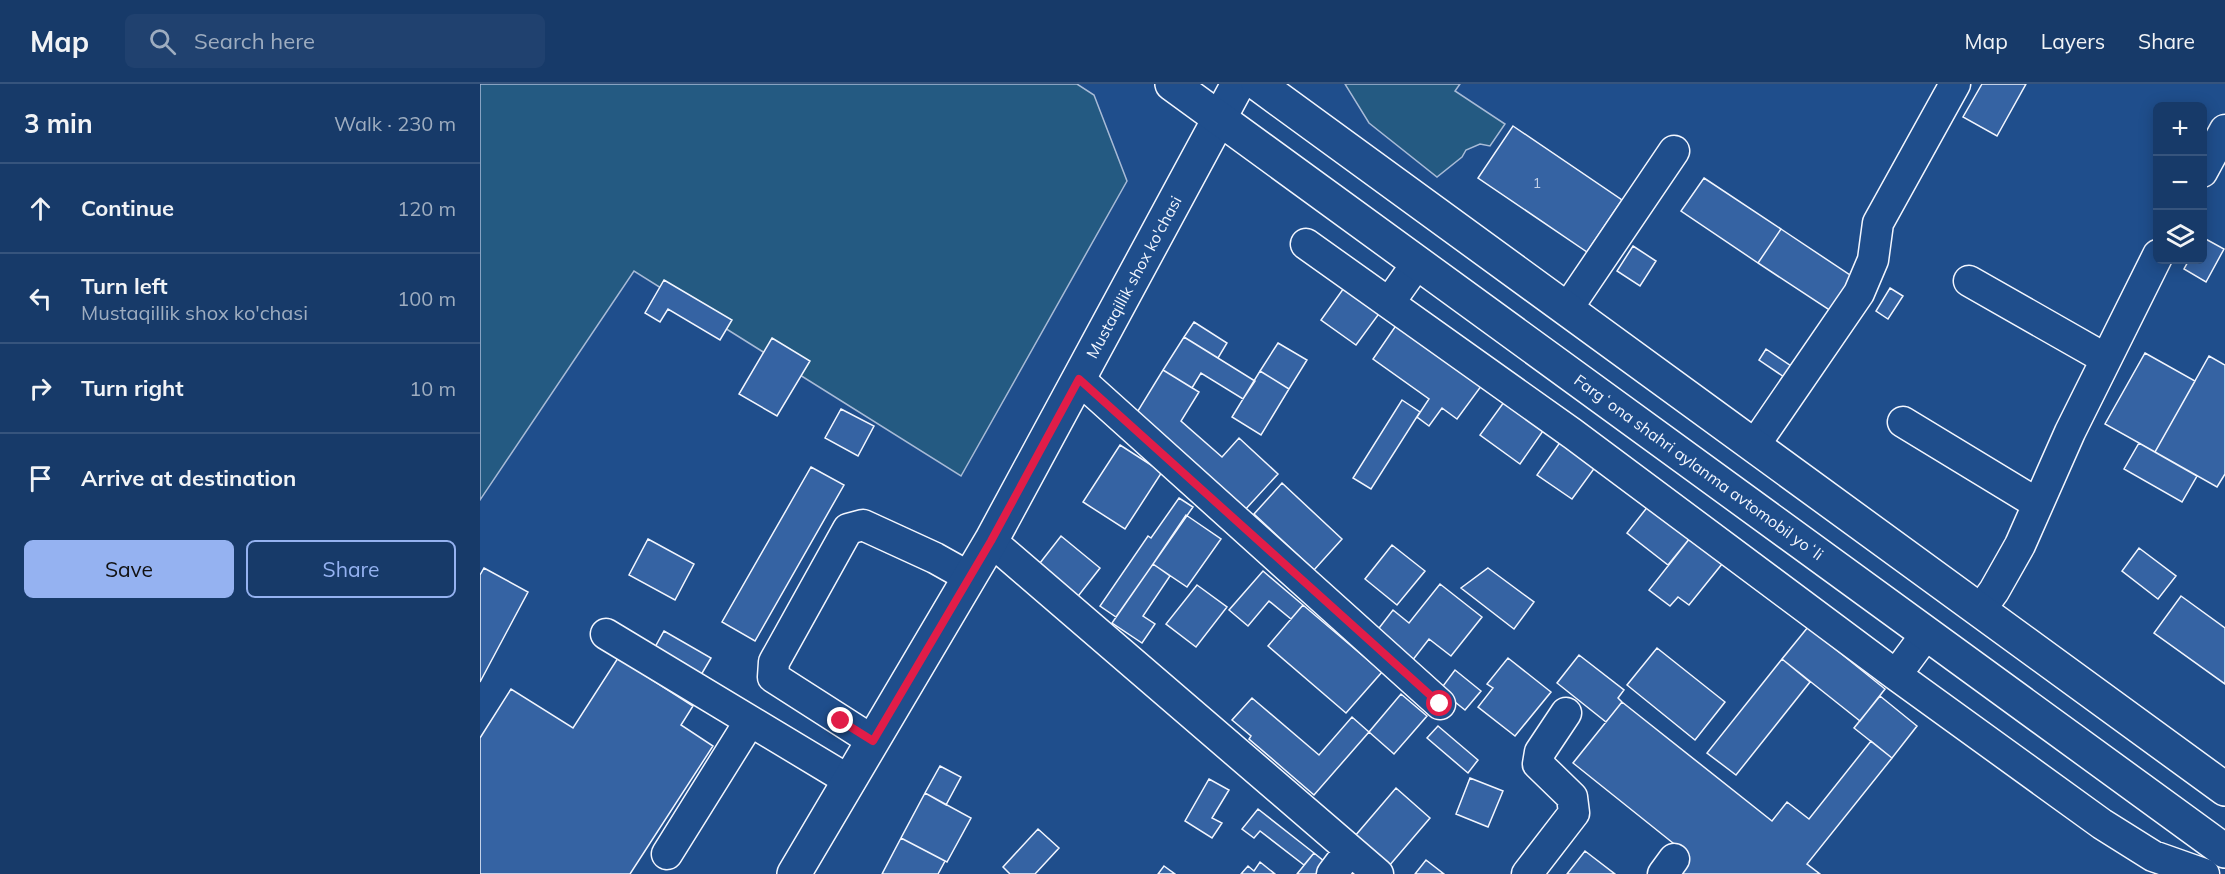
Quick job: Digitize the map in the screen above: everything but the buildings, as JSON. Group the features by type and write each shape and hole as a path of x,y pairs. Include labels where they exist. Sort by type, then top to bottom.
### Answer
{"main road":[{"name":"Fargʻona shahri aylanma avtomobil yoʻli","path":"1172,84 1927,633 2210,864"},
{"name":"Mustaqillik shox ko'chasi","path":"794,874 991,541 1238,84"},
{"path":"1258,84 1980,610 2221,779"}],"street":[{"path":"1754,446 1859,293 1873,260 1878,223 1955,84"},
{"path":"2207,163 2225,130"},
{"path":"1567,309 1674,151"},
{"path":"1306,244 1573,434 1896,675 2102,824 2153,856 2210,864"},
{"path":"1389,303 1418,262"},
{"path":"1980,610 1994,591 2020,545 2070,432 2153,263"},
{"path":"1969,280 2106,359"},
{"path":"1079,379 1440,704"},
{"path":"1903,422 2038,504"},
{"path":"873,741 773,677 774,662 848,529 862,525 935,558 969,577"},
{"path":"991,541 1378,874"},
{"path":"1896,675 1927,633"},
{"path":"606,634 850,781"},
{"path":"1527,874 1574,813 1572,797 1538,764 1540,752 1566,713"},
{"path":"667,854 750,721"},
{"path":"1332,874 1350,850"}],"shaded area":[{"path":"480,84 1077,84 1094,95 1127,181 961,476 634,271 480,500"},
{"path":"1345,84 1460,84 1455,91 1505,124 1490,146 1480,144 1466,150 1462,157 1437,177 1369,123"}],"route":[{"path":"841,721 873,741 991,541 1079,379 1440,704"}]}
